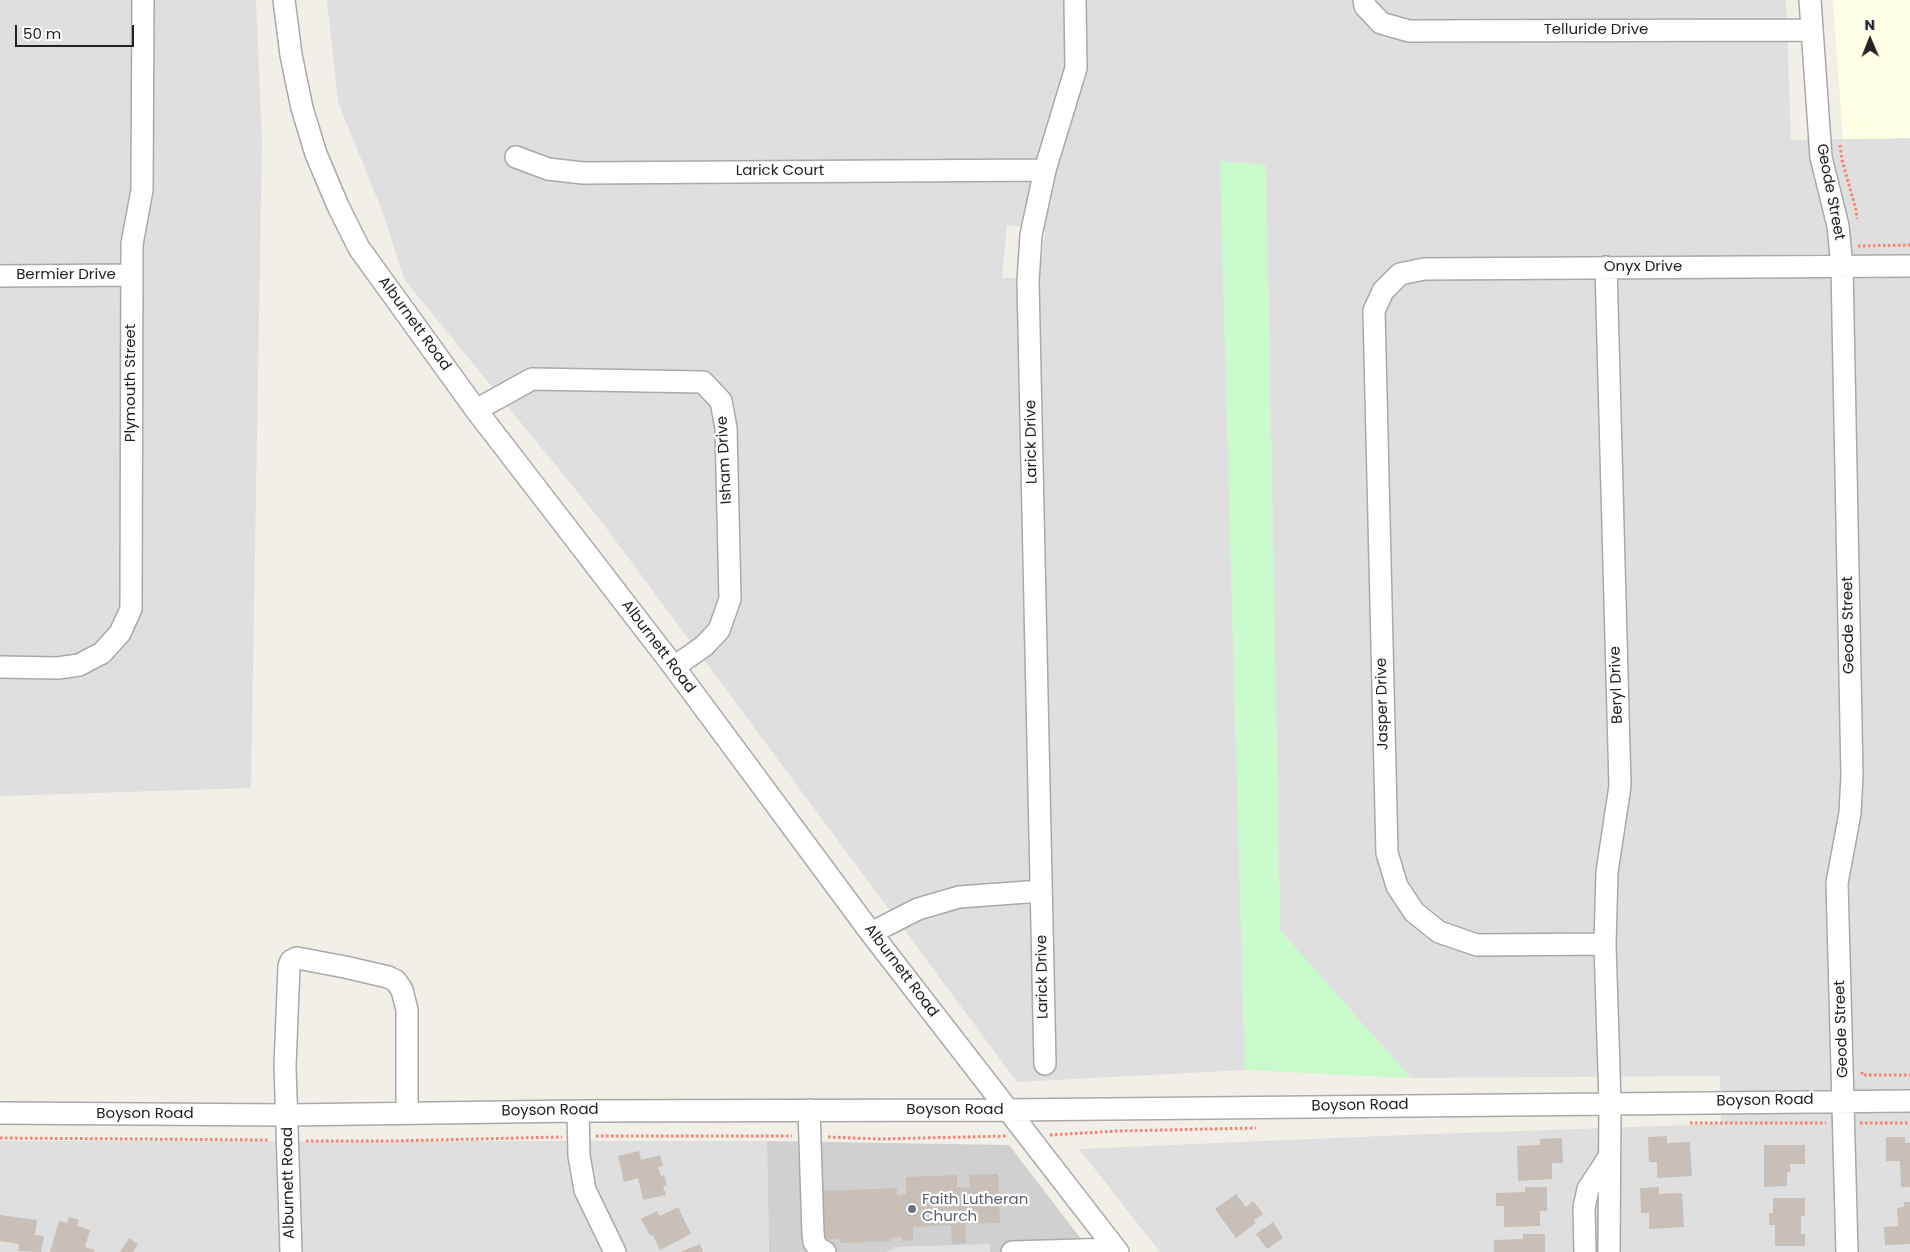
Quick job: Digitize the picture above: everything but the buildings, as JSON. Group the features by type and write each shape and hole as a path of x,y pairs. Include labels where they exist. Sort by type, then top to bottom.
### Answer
{"street":[{"name":"Plymouth Street","path":"0,667 58,668 79,665 102,653 120,633 131,609 132,244 142,190 143,0"},
{"name":"Alburnett Road","path":"284,0 291,55 302,108 316,154 338,206 359,248 476,410 674,667 871,933 1116,1250"},
{"name":"Larick Drive","path":"1045,1064 1028,281 1031,235 1045,170 1076,68 1075,0"},
{"name":"Telluride Drive","path":"1364,0 1365,6 1382,23 1409,31 1811,30"},
{"name":"Geode Street","path":"1810,0 1822,157 1838,226 1842,267 1852,776 1850,813 1838,883 1847,1252"},
{"name":"Larick Court","path":"516,157 548,169 583,173 1045,170"},
{"name":"Onyx Drive","path":"1383,290 1400,274 1424,269 1910,266"},
{"name":"Beryl Drive","path":"1606,267 1620,786 1607,872 1605,944 1610,1103 1610,1252"},
{"name":"Bermier Drive","path":"0,276 132,275"},
{"name":"Jasper Drive","path":"1383,290 1374,311 1386,853 1397,886 1414,912 1439,932 1477,945 1605,944"},
{"name":"Isham Drive","path":"476,410 532,379 703,382 721,401 726,428 730,599 718,630 704,646 674,667"},
{"path":"871,933 918,909 959,897 1041,891"},
{"name":"Alburnett Road","path":"291,1252 285,1066 289,966 291,961 297,958 371,973 396,981 402,990 407,1010 407,1113"},
{"name":"Boyson Road","path":"0,1113 287,1114 1008,1110 1910,1100"},
{"path":"809,1110 814,1242 825,1252"},
{"path":"578,1111 579,1156 585,1190 611,1251"},
{"path":"1585,1252 1584,1208 1588,1189 1609,1157"},
{"path":"1012,1252 1116,1250"}],"path":[{"path":"1840,142 1842,160 1856,210 1857,228"},
{"path":"1858,237 1858,246 1910,246"},
{"path":"1688,1123 1832,1123"},
{"path":"1855,1123 1910,1123"},
{"path":"304,1141 391,1141 568,1136"},
{"path":"0,1138 269,1140"}],"shaded area":[{"path":"0,0 256,0 262,141 251,788 0,796"},
{"path":"327,0 1786,0 1791,140 1910,138 1910,1252 1160,1252 1079,1149 1721,1124 1720,1076 1411,1078 1280,931 1266,165 1220,161 1245,1070 1017,1082 601,521 404,279 383,213 338,102","holes":["1007,225 1045,231 1039,278 1002,278"]},
{"path":"1833,0 1910,0 1910,138 1843,139"},
{"path":"0,1141 767,1141 769,1252 0,1252"},
{"path":"767,1141 1009,1145 1091,1252 769,1252"},
{"path":"990,1244 990,1252 886,1252 896,1247"}],"green space":[{"path":"1220,161 1266,165 1280,930 1411,1078 1245,1070"}],"place":[{"name":"Faith Lutheran Church","path":"912,1209"}]}
